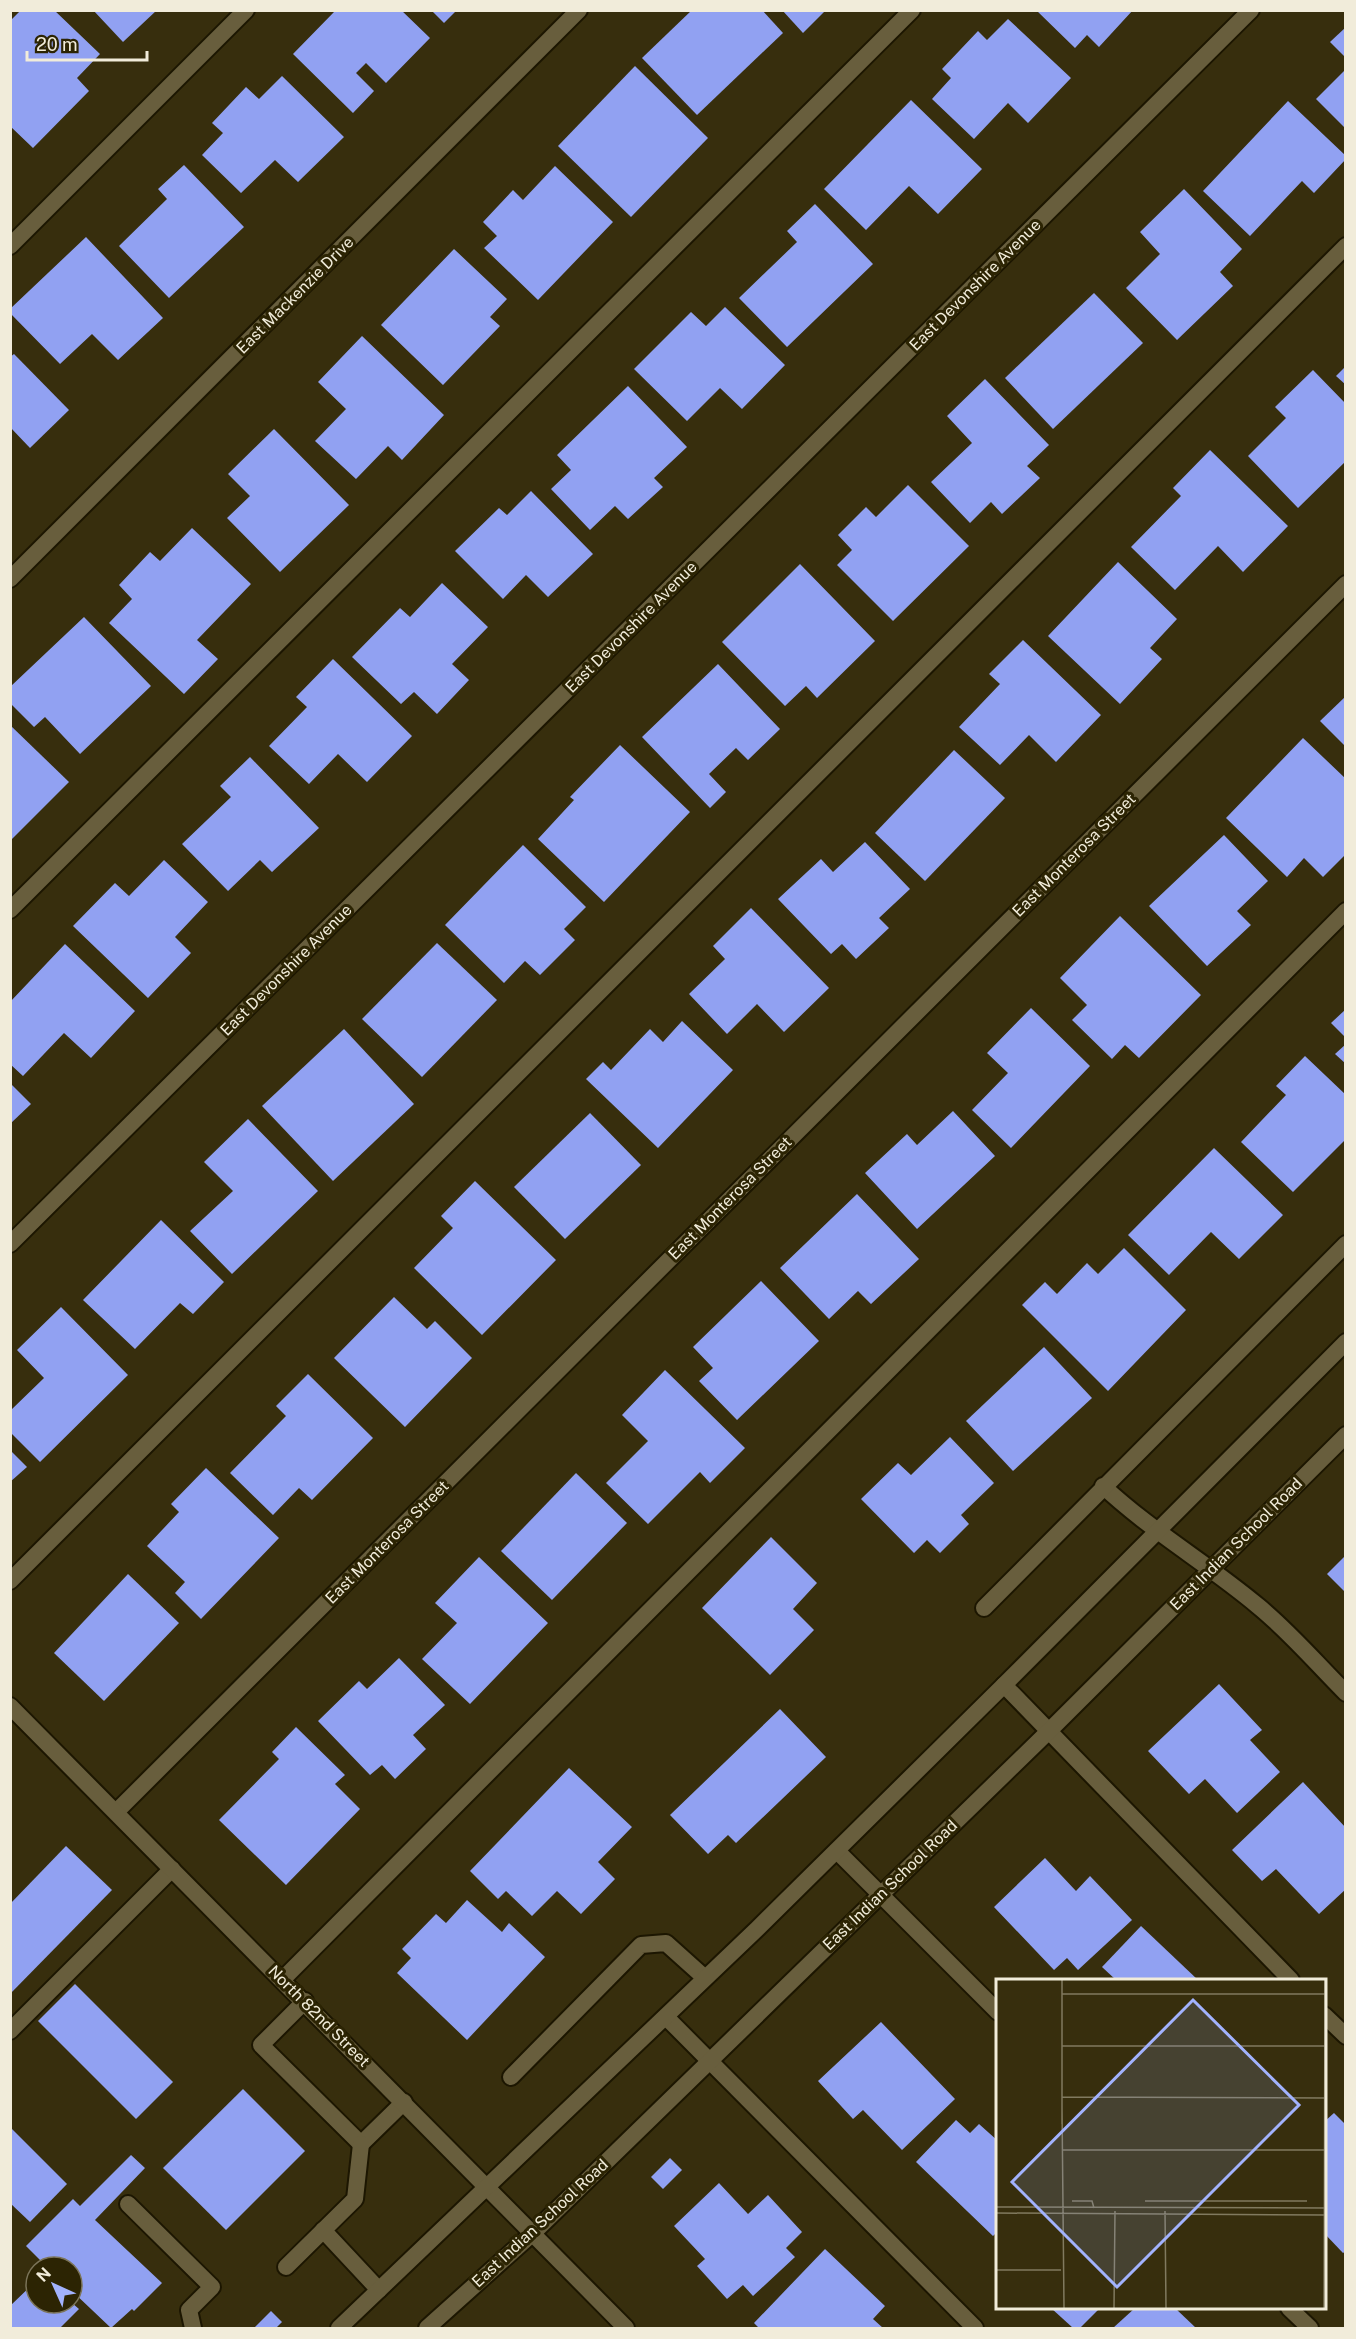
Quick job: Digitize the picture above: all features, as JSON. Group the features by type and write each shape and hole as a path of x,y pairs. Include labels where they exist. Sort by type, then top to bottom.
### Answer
{"street":[{"path":"10,246 246,10"},
{"name":"East Mackenzie Drive","path":"10,579 579,10"},
{"path":"10,910 912,10"},
{"name":"East Devonshire Avenue","path":"10,1244 1251,10"},
{"path":"10,1581 1346,246"},
{"name":"East Monterosa Street","path":"116,1812 1346,584"},
{"path":"283,1979 1346,910"},
{"path":"984,1608 1346,1244"},
{"path":"339,2328 837,1851 1346,1342"},
{"name":"East Indian School Road","path":"427,2328 533,2233 1049,1731 1210,1568 1346,1435"},
{"path":"1103,1486 1126,1508 1210,1568 1265,1612 1346,1693"},
{"path":"1004,1685 1290,1979"},
{"name":"North 82nd Street","path":"14,1716 116,1812 626,2328"},
{"path":"837,1851 996,2010"},
{"path":"10,2031 172,1869"},
{"path":"511,2077 641,1945 666,1943 705,1978"},
{"path":"305,2001 261,2045 361,2144"},
{"path":"666,2017 708,2062 975,2328"},
{"path":"1326,2017 1346,2036"},
{"path":"286,2267 355,2199 361,2144 404,2102"},
{"path":"128,2204 212,2287 189,2310 193,2328"},
{"path":"323,2230 379,2290"},
{"path":"1291,2309 1310,2328"}],"building":[{"path":"21,10 54,10 100,54 77,78 89,91 33,148 10,126 10,21"},
{"path":"93,10 157,10 123,42"},
{"path":"332,10 401,10 430,38 386,83 366,63 356,73 374,91 353,113 293,54 334,12"},
{"path":"431,10 457,10 444,23"},
{"path":"692,10 762,10 783,33 697,115 642,58"},
{"path":"782,10 826,10 803,33"},
{"path":"1036,10 1133,10 1099,47 1087,35 1075,48"},
{"path":"1008,19 1071,78 1028,123 1008,103 974,139 932,99 951,78 942,69 978,31 987,40"},
{"path":"1346,27 1346,58 1330,42"},
{"path":"635,66 708,138 631,217 558,146"},
{"path":"1346,69 1346,129 1316,99"},
{"path":"282,76 344,137 298,182 275,160 241,193 202,155 223,133 212,123 246,87 259,99"},
{"path":"911,100 982,169 938,214 909,186 866,230 824,189"},
{"path":"1288,101 1346,156 1346,159 1314,193 1302,181 1250,236 1203,191"},
{"path":"184,165 244,227 169,298 119,246 167,199 158,189"},
{"path":"555,166 613,222 538,300 484,248 497,236 483,222 513,190 523,200"},
{"path":"1184,189 1242,249 1220,272 1233,286 1177,340 1126,288 1160,254 1140,232"},
{"path":"815,204 873,264 787,347 739,298 797,242 787,231"},
{"path":"86,237 163,318 118,360 92,334 60,364 10,313 10,309"},
{"path":"454,249 507,299 490,317 500,326 443,385 381,325"},
{"path":"1094,293 1143,343 1053,429 1005,378"},
{"path":"725,307 785,365 742,409 720,388 687,421 634,369 691,312 706,326"},
{"path":"362,336 444,415 402,460 388,446 356,479 315,441 346,409 318,382"},
{"path":"14,354 69,410 30,448 10,427 10,357"},
{"path":"1346,366 1346,385 1336,376"},
{"path":"1313,370 1346,404 1346,461 1298,508 1248,456 1286,418 1275,407"},
{"path":"985,379 1049,445 1027,466 1040,478 1002,514 991,502 970,523 931,482 972,443 947,416"},
{"path":"628,386 687,447 654,478 663,487 628,519 615,506 590,530 551,489 571,470 557,455"},
{"path":"274,429 349,505 280,572 227,518 250,496 228,474"},
{"path":"1210,450 1288,526 1243,572 1218,546 1175,590 1131,547 1181,496 1173,488"},
{"path":"908,485 969,546 893,621 837,565 852,550 838,535 866,507 876,517"},
{"path":"531,491 593,554 548,597 526,575 503,599 455,551 499,508 507,515"},
{"path":"192,528 251,584 197,640 218,659 184,694 109,623 132,599 119,585 150,552 160,561"},
{"path":"1118,562 1177,619 1150,648 1162,659 1120,704 1048,636"},
{"path":"800,564 875,641 817,698 806,686 785,706 722,642"},
{"path":"442,583 488,627 452,664 469,680 437,714 414,692 401,704 352,657 400,608 410,617"},
{"path":"84,617 151,686 80,754 45,717 34,727 10,703 10,687"},
{"path":"1023,640 1101,715 1056,762 1029,735 1000,765 959,727 1000,684 989,674"},
{"path":"333,659 412,736 367,782 338,754 309,784 269,746 307,707 296,697"},
{"path":"718,664 780,729 748,760 736,748 709,774 726,792 710,808 642,737"},
{"path":"1346,696 1346,747 1320,721"},
{"path":"10,725 69,782 10,841"},
{"path":"1303,738 1346,779 1346,854 1323,877 1304,858 1287,877 1226,818"},
{"path":"620,745 690,812 604,902 538,839 574,800 570,797"},
{"path":"954,750 1005,798 925,881 875,833"},
{"path":"250,757 319,828 272,872 260,860 228,891 182,844 231,797 220,786"},
{"path":"1224,835 1268,881 1237,911 1251,925 1207,966 1149,906"},
{"path":"865,842 910,889 879,918 889,928 856,959 842,944 831,954 778,899 821,859 833,872"},
{"path":"523,845 586,907 564,929 575,940 540,975 525,961 504,983 445,925"},
{"path":"164,860 208,902 175,937 191,953 148,998 73,926 115,883 129,896"},
{"path":"751,908 829,988 784,1032 757,1004 727,1034 689,994 725,959 713,946"},
{"path":"1120,916 1201,995 1139,1058 1125,1045 1112,1059 1072,1020 1087,1005 1060,978"},
{"path":"437,943 497,1000 422,1077 362,1019"},
{"path":"65,944 135,1011 91,1058 64,1033 23,1076 10,1064 10,1002"},
{"path":"1031,1008 1090,1066 1011,1148 972,1110 1008,1073 987,1053"},
{"path":"1346,1009 1346,1038 1331,1023"},
{"path":"682,1021 733,1070 658,1148 586,1079 603,1062 611,1070 650,1029 663,1042"},
{"path":"344,1029 414,1104 333,1181 262,1106"},
{"path":"1346,1044 1346,1064 1335,1054"},
{"path":"1305,1056 1346,1095 1346,1139 1293,1192 1241,1142 1286,1095 1276,1086"},
{"path":"10,1083 31,1104 10,1124"},
{"path":"953,1111 995,1156 917,1229 865,1173 907,1134 917,1145"},
{"path":"590,1113 641,1165 565,1239 514,1187"},
{"path":"248,1119 318,1191 232,1274 190,1231 233,1191 204,1162"},
{"path":"1214,1148 1283,1215 1239,1259 1211,1232 1169,1275 1128,1235"},
{"path":"475,1181 556,1260 482,1335 414,1268 453,1228 441,1216"},
{"path":"857,1194 919,1259 871,1304 858,1291 829,1319 780,1268"},
{"path":"161,1220 224,1282 193,1314 180,1303 135,1349 83,1300"},
{"path":"1124,1248 1186,1310 1108,1391 1022,1305 1045,1282 1057,1294 1087,1263 1098,1274"},
{"path":"761,1281 819,1341 737,1420 699,1381 713,1368 693,1347"},
{"path":"394,1297 427,1329 435,1321 472,1358 405,1427 334,1358"},
{"path":"61,1307 128,1375 40,1462 10,1432 10,1411 44,1378 17,1350"},
{"path":"1044,1347 1092,1398 1013,1471 966,1421"},
{"path":"665,1370 745,1448 710,1483 700,1472 648,1524 606,1483 648,1441 622,1415"},
{"path":"308,1374 373,1438 312,1500 299,1488 273,1515 230,1473 286,1416 276,1406"},
{"path":"950,1437 994,1483 961,1515 969,1524 940,1553 927,1540 914,1553 861,1499 898,1463 911,1475"},
{"path":"10,1450 27,1467 10,1482"},
{"path":"206,1468 279,1538 201,1619 175,1593 185,1582 147,1546 179,1512 171,1504"},
{"path":"576,1473 627,1523 552,1600 501,1551"},
{"path":"771,1537 817,1583 793,1609 814,1630 770,1675 702,1608"},
{"path":"1346,1555 1346,1593 1327,1574"},
{"path":"479,1557 548,1623 470,1704 422,1659 457,1623 435,1603"},
{"path":"128,1574 179,1623 104,1701 54,1653"},
{"path":"399,1658 445,1705 413,1735 426,1749 395,1779 382,1765 370,1775 318,1721 359,1681 367,1689"},
{"path":"1219,1684 1262,1730 1250,1740 1280,1772 1237,1813 1205,1779 1189,1794 1148,1751"},
{"path":"780,1709 826,1757 736,1843 728,1835 708,1854 670,1815"},
{"path":"296,1727 345,1775 335,1784 360,1809 286,1885 219,1820 279,1759 272,1752"},
{"path":"569,1768 632,1827 598,1862 615,1879 581,1914 557,1891 532,1916 506,1891 498,1899 470,1871"},
{"path":"1303,1782 1346,1828 1346,1889 1319,1914 1276,1869 1262,1881 1232,1850"},
{"path":"66,1846 112,1890 10,1994 10,1904"},
{"path":"1045,1858 1076,1891 1090,1876 1132,1920 1078,1970 1067,1958 1054,1970 994,1907"},
{"path":"467,1900 502,1932 509,1923 545,1957 467,2040 397,1973 411,1958 402,1949 436,1914 446,1923"},
{"path":"1141,1926 1197,1979 1115,1979 1102,1967"},
{"path":"75,1984 173,2082 136,2119 38,2021"},
{"path":"881,2022 955,2099 902,2150 863,2110 853,2119 818,2081"},
{"path":"243,2089 305,2151 226,2230 163,2168"},
{"path":"1334,2113 1346,2125 1346,2251 1343,2253 1326,2235 1326,2120"},
{"path":"956,2120 970,2133 979,2124 996,2139 996,2233 993,2236 916,2162"},
{"path":"10,2127 67,2184 30,2222 10,2203"},
{"path":"131,2155 145,2168 95,2220 162,2283 134,2311 132,2309 111,2328 84,2302 84,2255 35,2255 26,2246 73,2199 80,2206"},
{"path":"670,2158 682,2170 663,2189 651,2177"},
{"path":"719,2183 748,2214 768,2195 802,2232 786,2248 795,2257 753,2296 743,2285 727,2299 697,2266 705,2259 674,2226"},
{"path":"825,2249 885,2306 873,2319 883,2328 759,2328 754,2323"},
{"path":"24,2293 24,2315 73,2315 60,2328 10,2328 10,2306"},
{"path":"1052,2309 1099,2309 1080,2328 1073,2328"},
{"path":"1134,2309 1176,2309 1196,2328 1113,2328"},
{"path":"271,2311 282,2322 276,2328 254,2328"}]}
